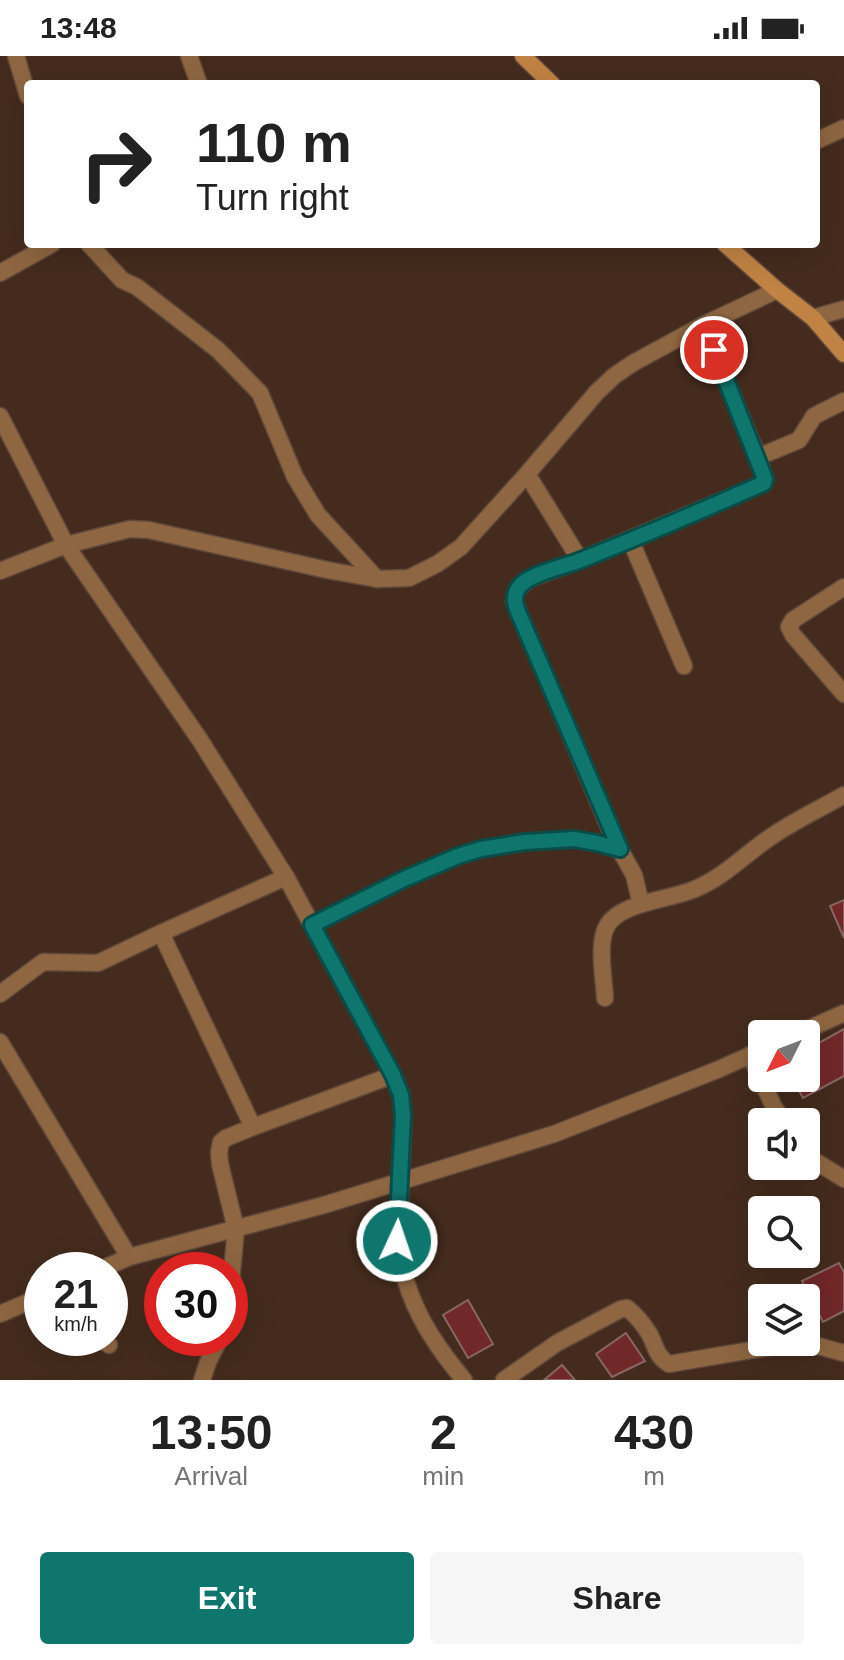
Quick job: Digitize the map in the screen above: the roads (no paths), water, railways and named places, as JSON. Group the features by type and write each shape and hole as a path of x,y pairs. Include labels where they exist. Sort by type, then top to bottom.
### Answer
{"street":[{"path":"16,56 24,83"},
{"path":"189,56 198,80"},
{"path":"523,56 548,80"},
{"path":"820,139 844,128"},
{"path":"0,273 45,248"},
{"path":"93,248 122,280 137,287 218,350 260,393 295,477 318,515 377,579"},
{"path":"730,248 813,318 844,354"},
{"path":"0,571 66,545 130,529 149,530 377,579 409,578 461,547 614,376 703,325 777,290"},
{"path":"813,318 844,309"},
{"path":"641,904 637,882 514,601 517,590 529,579 764,483 758,457 703,325"},
{"path":"758,457 799,440 814,416 844,401"},
{"path":"0,416 66,545 200,740 286,877 393,1075 401,1095 403,1115 397,1241 411,1299 423,1325 464,1380"},
{"path":"527,474 580,560"},
{"path":"630,539 684,666"},
{"path":"844,587 793,620 789,627 844,694"},
{"path":"605,998 602,944 605,929 619,913 709,883 767,839 844,795"},
{"path":"312,925 404,879 481,849 574,839 620,849"},
{"path":"0,994 43,962 95,964 286,877"},
{"path":"161,933 253,1127"},
{"path":"820,1024 844,1013"},
{"path":"0,1042 129,1257 401,1182 554,1134 748,1055"},
{"path":"234,1252 236,1229 219,1152 221,1142 393,1075"},
{"path":"820,1164 844,1179"},
{"path":"0,1314 24,1304"},
{"path":"504,1380 557,1343 627,1308 650,1334 658,1356 669,1364 793,1343 811,1344 844,1353"},
{"path":"202,1380 211,1356"}]}
